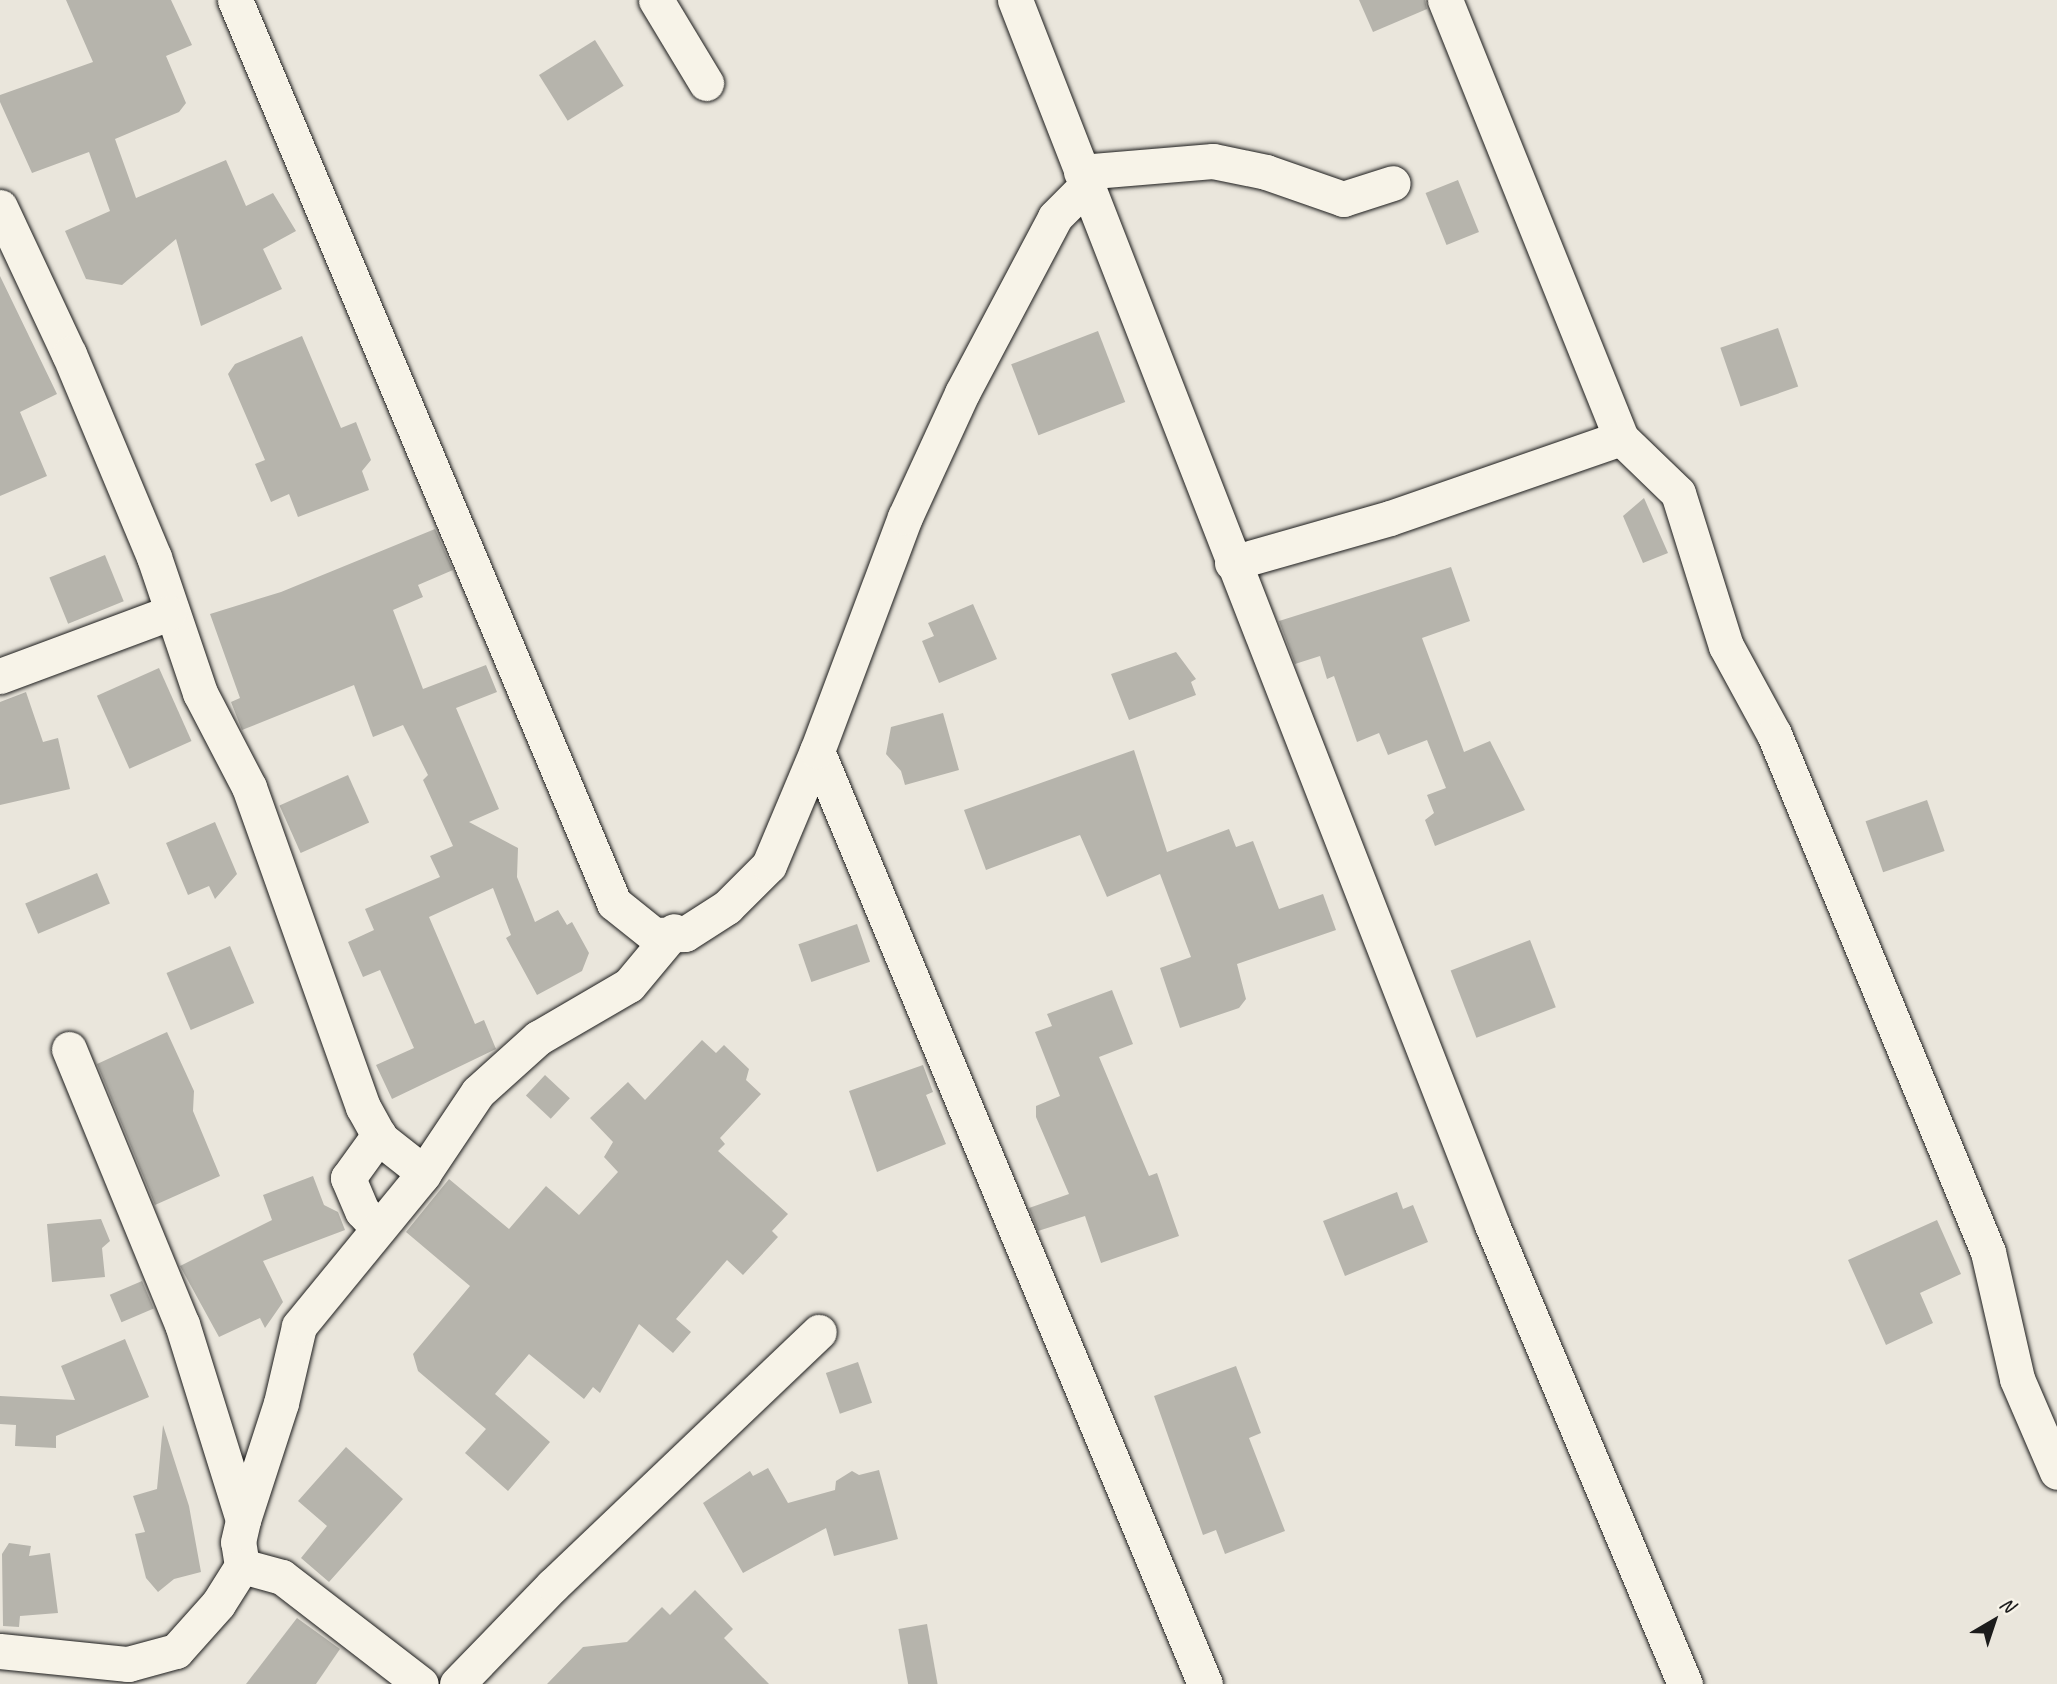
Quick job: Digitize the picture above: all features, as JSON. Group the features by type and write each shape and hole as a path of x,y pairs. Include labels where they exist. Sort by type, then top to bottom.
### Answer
{"street":[{"path":"235,0 614,902 654,936 674,931 685,934 727,907 769,864 817,751 905,517 962,393 1055,217 1083,179 1213,161 1266,172 1343,199 1393,183"},
{"path":"656,0 706,83"},
{"path":"1015,0 1492,1225 1685,1684"},
{"path":"1445,0 1620,438 1678,493 1726,646 1774,734 1988,1252 2017,1379 2057,1472"},
{"path":"0,207 69,354 154,557 169,613 200,693 249,786 363,1107 379,1135 424,1173"},
{"path":"1232,563 1390,518 1620,438"},
{"path":"0,676 169,613"},
{"path":"817,751 1205,1684"},
{"path":"0,1651 128,1664 176,1651 218,1604 242,1566 238,1542 243,1520 281,1403 299,1326 424,1173 478,1092 538,1038 629,985 674,931"},
{"path":"69,1049 182,1324 243,1520"},
{"path":"378,1228 362,1211 348,1178 379,1135"},
{"path":"457,1684 552,1585 819,1332"},
{"path":"242,1566 282,1577 421,1684"}],"building":[{"path":"66,0 171,0 192,45 166,56 186,103 179,112 115,139 136,198 226,160 246,206 273,193 296,231 263,249 282,289 201,326 176,239 122,285 86,279 65,231 110,211 89,152 32,173 0,102 0,95 93,62"},
{"path":"1359,0 1425,0 1427,9 1373,32"},
{"path":"595,40 624,86 568,121 539,75"},
{"path":"1458,180 1479,232 1447,245 1426,193"},
{"path":"0,276 57,394 20,412 47,476 0,496"},
{"path":"1778,328 1798,387 1741,406 1720,348"},
{"path":"1098,331 1125,402 1038,435 1011,364"},
{"path":"302,336 341,428 356,422 371,460 362,471 369,490 298,517 289,494 271,502 255,464 265,460 228,374 235,364"},
{"path":"1644,498 1668,553 1643,563 1623,516"},
{"path":"435,529 453,570 418,585 423,597 393,610 423,689 486,665 497,692 456,708 499,809 469,822 518,848 517,877 535,922 558,910 567,925 572,922 589,953 582,971 537,995 506,938 511,935 493,888 429,917 475,1024 484,1020 496,1049 392,1099 376,1065 414,1048 380,970 363,977 348,942 374,930 365,909 440,877 430,856 453,846 423,780 428,775 403,725 373,737 354,685 242,730 231,702 240,698 210,614 281,592"},
{"path":"105,555 124,601 68,624 49,577"},
{"path":"1451,567 1470,621 1422,638 1464,752 1490,741 1525,810 1435,846 1425,820 1434,813 1427,795 1446,788 1427,740 1388,755 1379,733 1357,742 1334,676 1327,679 1320,656 1295,664 1279,621"},
{"path":"973,604 997,659 939,683 922,641 934,636 928,623"},
{"path":"1176,652 1196,679 1191,682 1196,695 1129,720 1111,674"},
{"path":"159,668 192,741 129,769 97,696"},
{"path":"26,692 43,742 58,738 70,789 0,805 0,702"},
{"path":"943,713 959,770 905,785 901,771 886,754 891,727"},
{"path":"1134,750 1167,852 1229,829 1236,847 1253,841 1279,909 1323,894 1336,930 1237,964 1246,999 1239,1008 1180,1028 1160,968 1191,957 1160,874 1107,897 1080,835 986,870 964,810"},
{"path":"348,775 369,823 301,853 279,806"},
{"path":"1927,800 1945,851 1883,872 1866,821"},
{"path":"215,822 237,874 215,899 209,886 188,895 166,843"},
{"path":"97,873 110,903 38,934 25,903"},
{"path":"857,924 870,962 811,982 798,944"},
{"path":"1530,940 1556,1007 1476,1038 1451,970"},
{"path":"230,946 254,1003 191,1030 166,973"},
{"path":"1112,990 1133,1044 1099,1057 1149,1176 1157,1173 1179,1236 1101,1263 1085,1216 1038,1231 1029,1208 1069,1194 1036,1117 1036,1106 1060,1096 1035,1032 1052,1026 1047,1014"},
{"path":"167,1032 194,1091 193,1111 220,1176 155,1205 97,1064"},
{"path":"702,1040 716,1053 724,1045 749,1069 746,1080 761,1094 720,1138 725,1144 718,1151 788,1214 772,1231 778,1237 743,1275 727,1260 676,1319 691,1332 673,1353 639,1324 600,1393 593,1387 584,1399 529,1354 495,1394 550,1442 508,1491 465,1453 486,1429 418,1371 413,1354 470,1286 406,1232 449,1179 509,1229 546,1186 579,1215 618,1172 604,1157 613,1142 590,1118 628,1082 645,1100"},
{"path":"923,1065 933,1092 926,1095 946,1144 877,1172 849,1091"},
{"path":"545,1075 570,1098 551,1119 526,1095"},
{"path":"313,1176 324,1205 338,1212 345,1230 263,1261 283,1302 265,1328 260,1318 219,1337 180,1266 272,1220 263,1195"},
{"path":"1397,1192 1403,1209 1413,1205 1428,1242 1345,1276 1323,1221"},
{"path":"101,1219 110,1241 102,1248 105,1277 52,1282 47,1224"},
{"path":"1937,1220 1961,1274 1920,1293 1933,1323 1886,1345 1848,1260"},
{"path":"142,1281 154,1309 122,1322 110,1295"},
{"path":"125,1339 149,1397 56,1436 56,1448 15,1446 16,1425 0,1424 0,1396 75,1400 61,1366"},
{"path":"858,1362 872,1403 840,1414 826,1373"},
{"path":"1236,1366 1261,1433 1249,1438 1285,1531 1225,1554 1216,1530 1203,1535 1154,1396"},
{"path":"163,1425 189,1506 201,1572 174,1579 158,1592 146,1578 135,1534 145,1532 133,1496 157,1489"},
{"path":"346,1447 403,1499 329,1582 301,1558 327,1526 298,1501"},
{"path":"768,1468 788,1503 835,1490 836,1481 852,1471 859,1475 879,1470 898,1539 834,1556 826,1528 743,1573 703,1503 750,1471 753,1476"},
{"path":"9,1543 31,1546 29,1556 50,1553 58,1613 20,1616 19,1627 3,1626 2,1554"},
{"path":"695,1590 733,1629 724,1638 769,1684 547,1684 583,1647 627,1642 662,1607 670,1615"},
{"path":"297,1618 340,1649 316,1684 246,1684"},
{"path":"927,1624 938,1684 908,1684 898,1629"}]}
